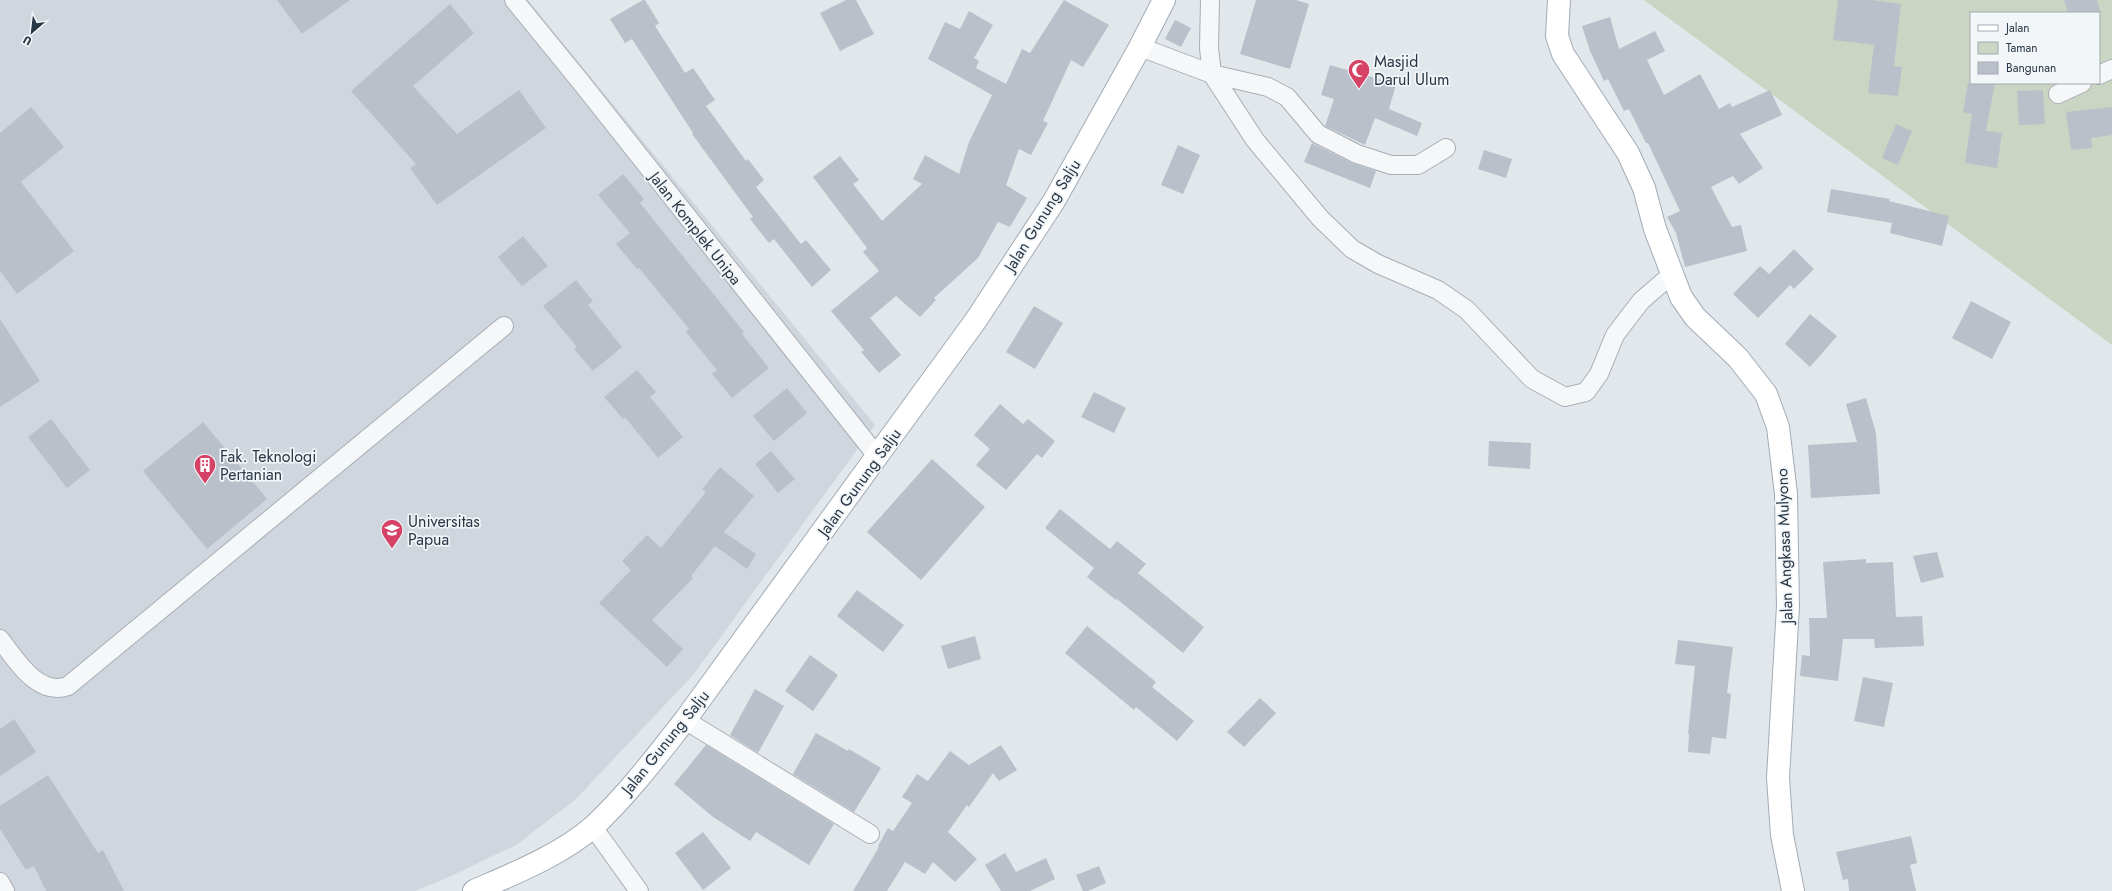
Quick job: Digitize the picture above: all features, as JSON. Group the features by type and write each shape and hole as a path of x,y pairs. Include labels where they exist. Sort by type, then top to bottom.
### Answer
{"main road":[{"name":"Jalan Gunung Salju","path":"474,891 515,874 551,855 593,826 640,778 685,720 976,320 1054,201 1140,47 1164,0"},
{"name":"Jalan Angkasa Mulyono","path":"1559,0 1557,13 1557,36 1563,54 1628,153 1644,188 1655,229 1671,275 1681,297 1695,317 1738,358 1766,394 1778,427 1786,494 1788,606 1778,778 1782,835 1793,891"}],"street":[{"name":"Jalan Komplek Unipa","path":"514,0 877,456"},
{"path":"1210,0 1210,48 1212,74 1255,140 1320,218 1352,249 1378,264 1438,290 1467,310 1532,379 1565,397 1586,392 1599,374 1615,334 1641,301 1671,275"},
{"path":"1140,47 1212,74 1268,87 1287,97 1318,134 1357,154 1391,165 1418,165 1446,148"},
{"path":"2100,75 2112,69"},
{"path":"2058,94 2080,84"},
{"path":"0,639 21,667 39,682 51,688 60,689 68,686 504,326"},
{"path":"685,720 870,834"},
{"path":"593,826 639,891"},
{"path":"0,882 5,891"}],"shaded area":[{"name":"Universitas Papua","path":"0,0 528,0 875,425 693,675 575,800 516,845 449,877 415,891 0,891"}],"green space":[{"path":"1644,0 2112,0 2112,345"}],"building":[{"path":"277,0 350,0 302,34"},
{"path":"645,0 659,23 655,26 685,73 693,68 715,100 706,106 746,161 748,159 764,180 756,187 801,244 806,240 831,270 812,287 774,239 769,243 750,219 753,217 692,134 693,133 632,39 625,43 610,19"},
{"path":"846,0 856,0 874,34 840,51 820,13"},
{"path":"1064,0 1109,25 1083,67 1071,60 1043,121 1048,123 1031,155 1019,149 1006,185 1027,198 1010,227 998,222 978,258 934,298 936,300 920,317 896,296 870,318 901,355 879,373 861,352 864,350 831,311 879,271 863,252 867,248 813,177 840,156 859,180 853,184 882,221 922,184 913,179 925,155 959,174 969,142 992,95 928,59 945,22 960,29 969,11 993,25 974,58 979,61 976,68 1006,84 1022,49 1030,53"},
{"path":"1256,0 1296,0 1309,4 1290,69 1240,54"},
{"path":"1838,0 1872,0 1901,4 1894,66 1902,67 1898,96 1868,93 1874,45 1833,40"},
{"path":"2064,0 2097,0 2101,13 2100,12 2068,12"},
{"path":"450,4 474,33 413,86 457,134 519,90 546,128 437,205 410,168 416,164 351,91"},
{"path":"1610,17 1619,49 1655,31 1665,51 1647,60 1664,95 1700,74 1719,109 1730,103 1732,107 1770,90 1782,115 1740,134 1763,168 1739,184 1733,176 1711,187 1732,227 1741,225 1747,251 1685,267 1676,233 1667,217 1680,211 1648,143 1646,143 1629,109 1624,111 1608,79 1604,81 1590,51 1582,26"},
{"path":"1175,20 1191,28 1181,47 1165,39"},
{"path":"1330,65 1396,84 1389,109 1422,123 1417,136 1375,118 1365,145 1325,126 1334,99 1321,95"},
{"path":"1968,83 1995,84 1986,131 2002,133 1997,168 1965,163 1972,114 1963,112"},
{"path":"2043,90 2045,124 2019,125 2017,91"},
{"path":"31,107 64,147 21,182 74,251 17,294 0,271 0,133"},
{"path":"2112,107 2112,135 2091,138 2092,148 2071,150 2066,112"},
{"path":"1896,124 1912,131 1898,165 1882,158"},
{"path":"1312,143 1352,163 1376,171 1370,188 1304,162"},
{"path":"1178,145 1200,155 1183,194 1161,185"},
{"path":"1484,150 1512,159 1506,178 1478,169"},
{"path":"623,174 644,199 640,203 744,332 742,334 769,368 732,398 712,374 717,370 686,332 689,329 639,268 637,269 616,244 630,233 598,195"},
{"path":"1831,189 1890,199 1889,201 1949,216 1942,246 1890,233 1892,223 1827,212"},
{"path":"523,236 548,266 522,286 498,257"},
{"path":"1794,249 1814,269 1794,289 1790,285 1758,318 1733,294 1760,266 1769,274"},
{"path":"576,280 593,301 588,305 622,347 593,371 574,349 577,347 543,306"},
{"path":"1971,301 2011,322 1992,359 1952,338"},
{"path":"1034,306 1063,323 1035,369 1006,352"},
{"path":"1810,314 1837,336 1810,367 1785,344"},
{"path":"0,319 40,381 0,407"},
{"path":"637,370 656,392 650,397 683,437 658,458 625,417 623,419 604,397"},
{"path":"787,388 807,413 774,441 753,416"},
{"path":"1094,392 1126,408 1114,433 1081,417"},
{"path":"1866,398 1876,433 1880,494 1811,498 1808,445 1857,442 1846,404"},
{"path":"1000,404 1023,424 1028,419 1055,441 1042,458 1037,454 1006,490 976,465 990,449 974,435"},
{"path":"51,419 90,470 67,488 28,437"},
{"name":"Fak. Teknologi Pertanian","path":"203,422 267,499 207,549 143,471"},
{"path":"1489,441 1531,443 1530,469 1488,466"},
{"path":"771,451 795,479 778,493 755,464"},
{"path":"932,459 985,507 921,580 867,532"},
{"path":"720,467 754,496 724,532 756,554 747,569 715,546 691,576 693,578 652,620 683,649 667,667 599,603 631,570 622,561 647,535 661,548 706,492 702,489"},
{"path":"1060,509 1110,549 1117,541 1146,564 1138,573 1204,627 1183,653 1117,599 1116,600 1087,577 1094,568 1045,528"},
{"path":"1937,552 1944,577 1921,583 1913,556"},
{"path":"1866,559 1866,563 1893,562 1896,617 1922,616 1924,646 1875,648 1874,639 1843,639 1838,681 1800,676 1802,655 1810,656 1809,618 1827,618 1823,562"},
{"path":"857,590 904,625 883,652 837,616"},
{"path":"1087,626 1156,682 1152,687 1194,721 1177,741 1136,707 1134,710 1065,653"},
{"path":"975,636 981,659 948,669 941,646"},
{"path":"1678,640 1733,647 1727,693 1731,694 1726,739 1712,737 1710,754 1688,752 1688,734 1695,666 1675,664"},
{"path":"810,655 838,675 813,711 785,691"},
{"path":"1863,677 1893,683 1884,727 1854,721"},
{"path":"755,689 784,706 758,753 730,735"},
{"path":"1260,698 1276,713 1244,747 1227,732"},
{"path":"14,719 36,752 0,776 0,729"},
{"path":"816,733 848,751 849,749 881,768 854,812 793,774"},
{"path":"706,745 834,824 809,865 756,832 750,841 713,817 674,784"},
{"path":"1001,745 1017,770 999,781 993,773 969,807 967,805 948,832 977,859 955,882 933,862 925,874 905,862 887,891 853,891 879,847 878,846 888,828 893,831 912,803 902,797 917,774 928,781 950,751 969,765"},
{"path":"48,775 98,853 103,850 124,891 46,891 34,866 26,870 0,829 0,806"},
{"path":"703,832 731,868 703,890 675,853"},
{"path":"1911,836 1917,863 1910,865 1916,891 1849,891 1848,879 1843,880 1836,852"},
{"path":"1005,853 1016,872 1046,858 1055,879 1030,891 1001,891 985,865"},
{"path":"1099,866 1106,883 1088,891 1083,891 1076,875"}],"place":[{"name":"Masjid Darul Ulum","path":"1359,90"},
{"name":"Fak. Teknologi Pertanian","path":"205,484"},
{"name":"Universitas Papua","path":"392,550"}]}
